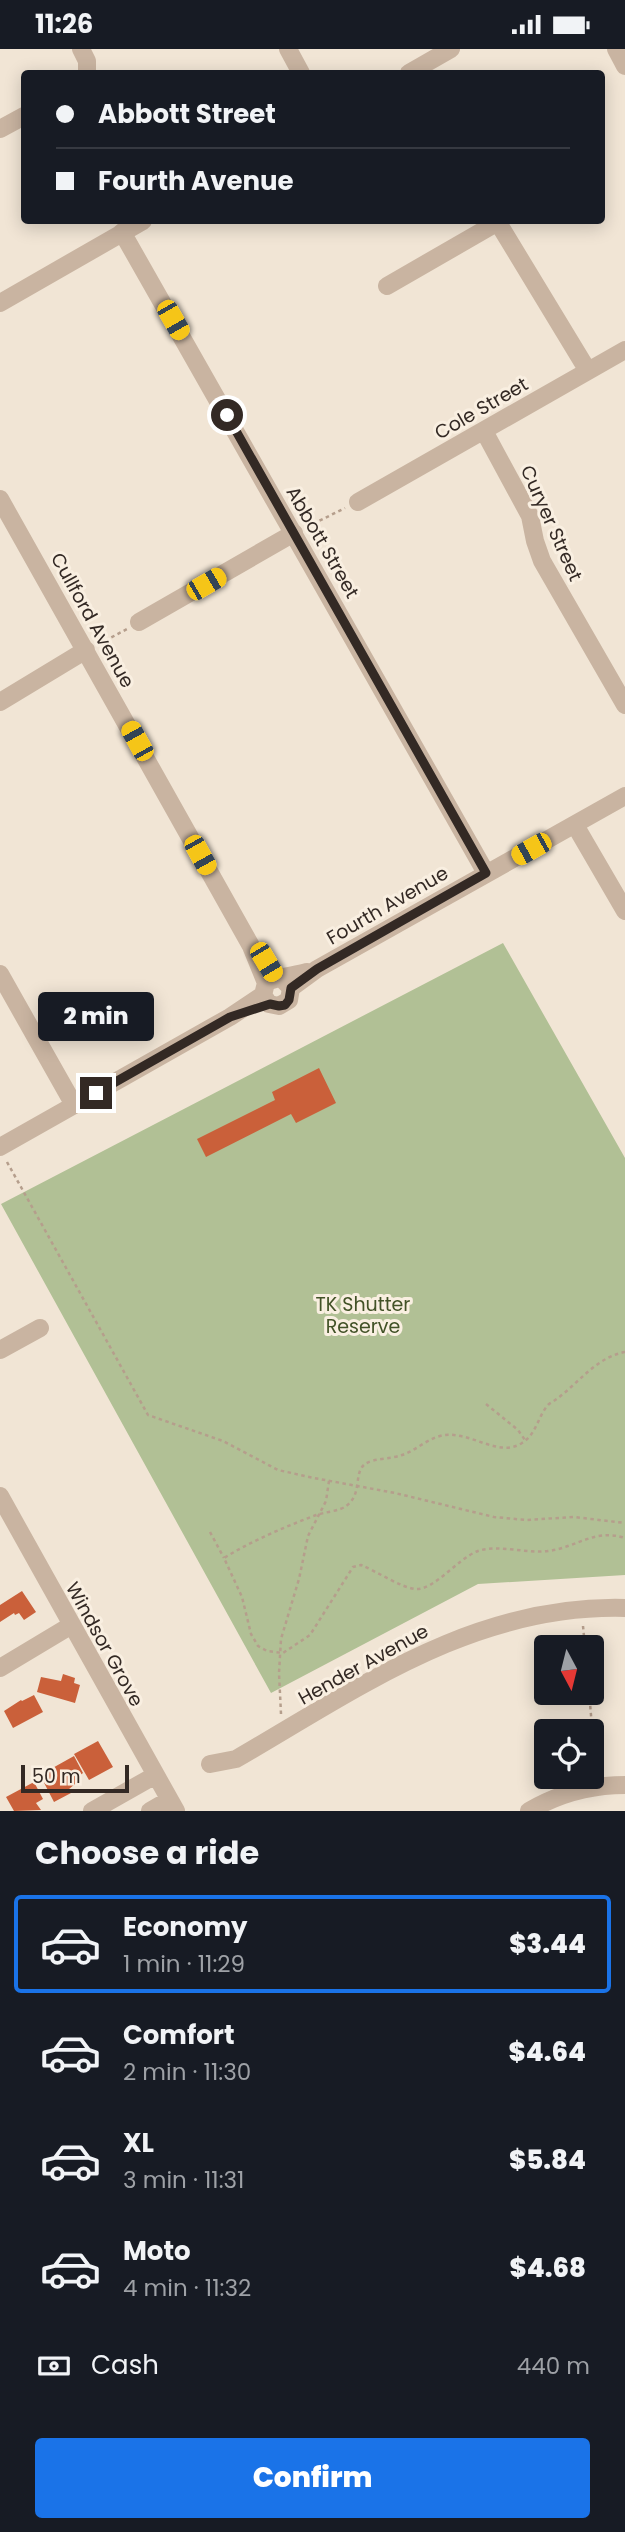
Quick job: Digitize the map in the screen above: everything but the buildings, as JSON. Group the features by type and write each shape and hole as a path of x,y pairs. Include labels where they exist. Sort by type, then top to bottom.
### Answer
{"street":[{"path":"81,49 87,61 87,70"},
{"path":"288,49 300,70"},
{"path":"416,70 451,49"},
{"path":"616,49 625,66"},
{"path":"0,129 21,118"},
{"path":"0,303 137,224"},
{"path":"387,286 493,224"},
{"path":"500,224 588,371"},
{"name":"Abbott Street","path":"122,232 486,873"},
{"name":"Cole Street","path":"358,502 625,350"},
{"name":"Curyer Street","path":"484,431 530,516 534,541 542,561 625,705"},
{"name":"Cullford Avenue","path":"0,499 275,988"},
{"path":"139,622 295,533"},
{"path":"0,702 86,650"},
{"name":"Fourth Avenue","path":"2,1153 74,1105 230,1017 275,988 317,969 625,796"},
{"path":"575,825 625,911"},
{"path":"0,974 74,1105"},
{"path":"0,1350 40,1328"},
{"name":"Windsor Grove","path":"0,1496 70,1626 173,1805"},
{"name":"Hender Avenue","path":"211,1764 236,1759 391,1669 438,1645 492,1626 534,1616 581,1609 625,1608"},
{"path":"0,1668 70,1626"},
{"path":"92,1811 154,1776"},
{"path":"604,1786 625,1784"},
{"path":"529,1811 543,1803 587,1789"},
{"path":"150,1811 173,1805"}],"path":[{"path":"295,533 358,502"},
{"path":"86,650 139,622"},
{"path":"2,1153 148,1415 223,1441 278,1470 494,1517 539,1520 574,1517 625,1523"},
{"path":"224,1558 273,1532 330,1510 343,1509 354,1501 360,1472 366,1464 416,1450 429,1440 444,1435 479,1439 508,1449 531,1435 541,1412 549,1403 600,1361 625,1352"},
{"path":"486,1404 518,1430 525,1440"},
{"path":"284,1731 280,1711 280,1652 284,1626 299,1579 308,1536 326,1501 329,1481"},
{"path":"210,1532 242,1597 251,1634 258,1646 267,1651 280,1652 310,1636 353,1567 361,1565 413,1589 424,1588 460,1560 485,1549 544,1552 606,1534 625,1538"},
{"path":"581,1609 584,1635"}],"green space":[{"name":"TK Shutter Reserve","path":"503,943 625,1158 625,1575 478,1584 271,1693 1,1204"}],"route":[{"path":"96,1093 230,1017 270,1004 285,1005 289,1000 291,988 317,969 486,873 227,415"}]}
